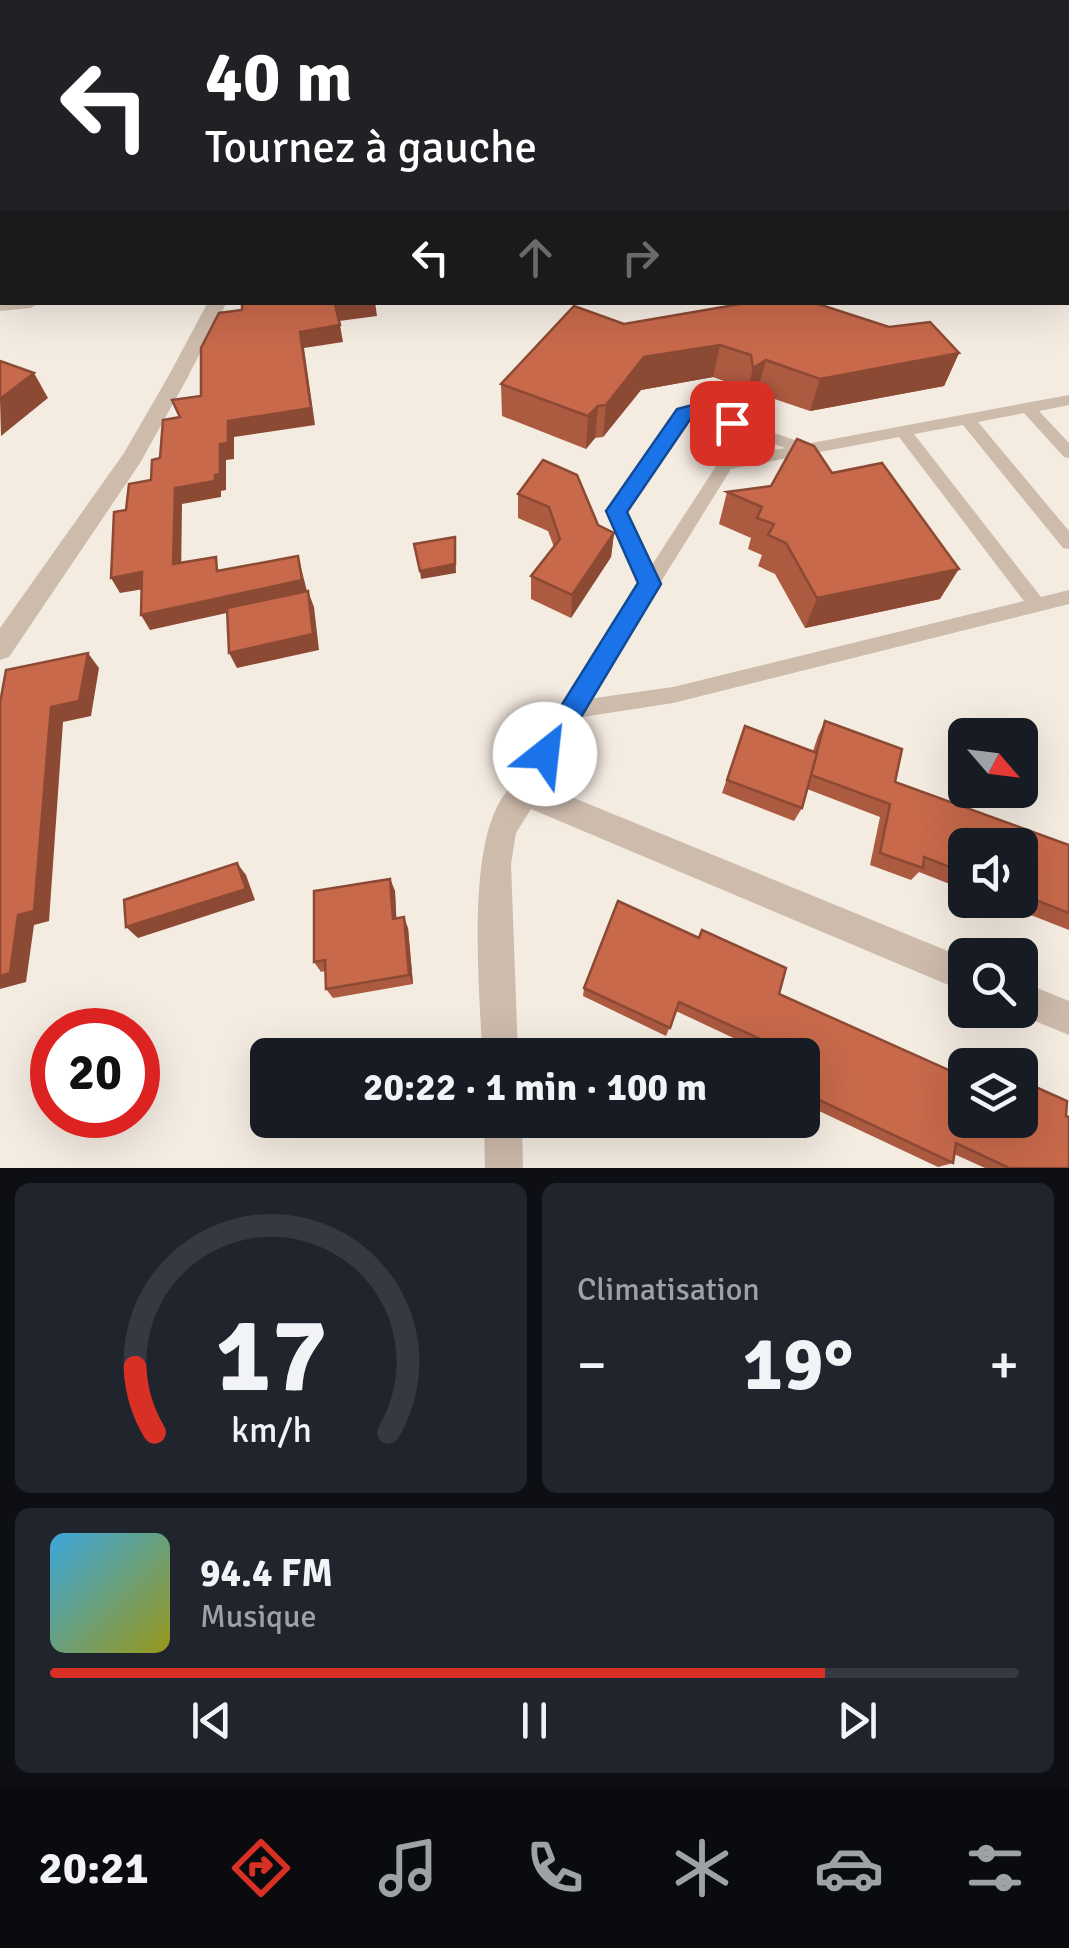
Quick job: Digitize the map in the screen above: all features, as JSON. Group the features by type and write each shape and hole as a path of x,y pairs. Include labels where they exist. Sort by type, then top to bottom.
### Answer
{"street":[{"path":"0,649 132,458 216,305"},
{"path":"500,1038 495,864 502,828 525,792 948,968"},
{"path":"1038,1005 1069,1018"},
{"path":"503,1138 504,1168"}],"lane":[{"path":"525,792 570,710 726,464 1069,400"},
{"path":"1028,408 1069,452"},
{"path":"649,584 616,511 684,414 696,410 805,449"},
{"path":"967,419 1069,543"},
{"path":"903,431 1036,605"},
{"path":"570,710 673,695 1069,597"}],"building":[{"path":"242,305 335,305 340,325 300,332 311,408 228,421 228,443 220,444 220,474 215,475 215,481 175,488 173,564 216,557 217,571 298,556 302,580 141,615 142,572 111,578 114,512 126,510 129,484 151,480 152,460 160,458 163,420 180,417 172,400 201,396 201,348 219,313 242,310"},
{"path":"735,305 821,305 889,327 930,322 959,353 820,379 766,360 753,368 751,355 720,345 644,357 606,405 598,406 588,416 501,384 574,306 624,324"},
{"path":"0,361 34,373 0,399"},
{"path":"797,439 814,446 832,473 882,463 959,569 817,598 786,543 768,535 774,524 757,518 762,507 727,492 771,486"},
{"path":"543,460 577,475 598,525 614,533 572,595 531,576 560,539 549,507 518,494"},
{"path":"455,537 455,564 420,571 414,544"},
{"path":"308,591 313,634 229,653 227,608"},
{"path":"88,653 79,701 51,707 34,911 18,915 10,973 0,976 0,703 6,670"},
{"path":"825,721 902,749 895,782 948,801 948,808 967,808 1022,828 948,828 948,866 924,857 923,868 880,853 890,804 811,775"},
{"path":"745,726 817,753 802,808 727,780"},
{"path":"1038,834 1069,845 1069,913 1038,901"},
{"path":"237,863 246,889 126,927 124,900"},
{"path":"390,879 393,919 404,917 409,975 326,989 325,960 314,962 314,891"},
{"path":"618,901 699,938 702,930 786,968 779,994 948,1070 948,1138 1038,1138 1038,1088 1067,1101 1069,1168 1009,1168 956,1143 953,1163 820,1100 820,1038 758,1038 679,1002 670,1028 584,988"}],"route":[{"path":"545,754 649,584 616,511 684,414 696,410 732,423"}]}
